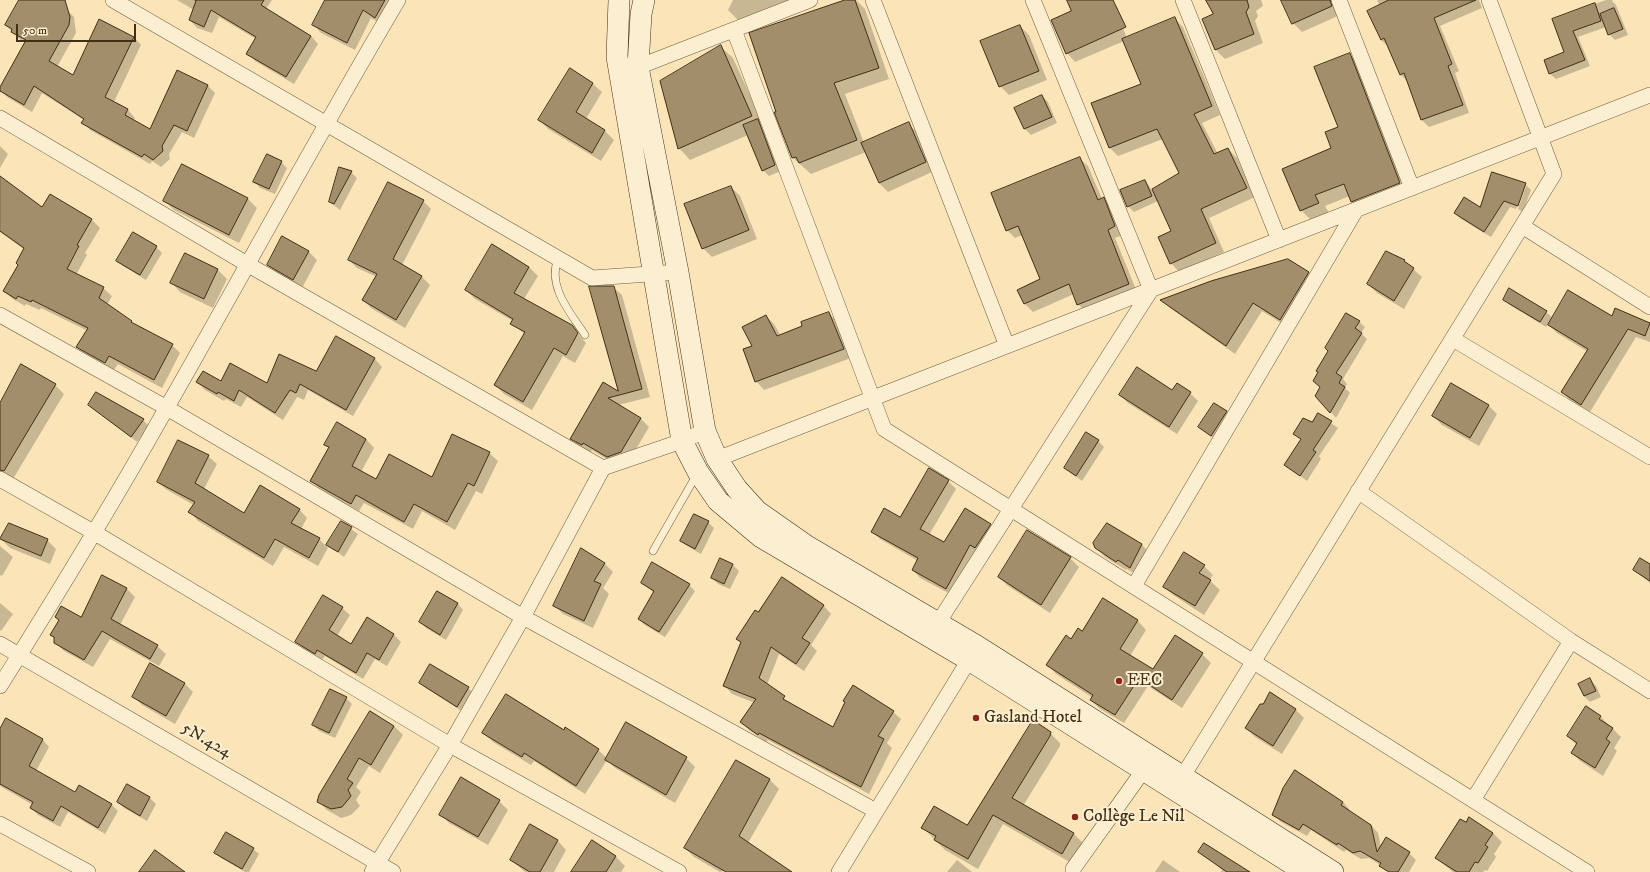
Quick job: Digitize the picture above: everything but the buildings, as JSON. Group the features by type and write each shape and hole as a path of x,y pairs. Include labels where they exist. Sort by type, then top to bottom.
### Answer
{"main road":[{"path":"619,0 617,58 682,441 698,472 718,501 738,520 761,537 969,660 1143,771 1179,783 1333,872"},
{"path":"644,0 641,14 638,67 678,272 705,431 717,459 737,489 757,511 807,546 938,623 1179,783 1305,872"}],"street":[{"path":"114,0 592,278 678,272"},
{"path":"0,686 95,533 167,408 325,123 398,0"},
{"path":"638,67 810,0"},
{"path":"873,0 1007,346"},
{"path":"1032,0 1150,290"},
{"path":"1183,0 1279,240"},
{"path":"1339,0 1412,188"},
{"path":"1179,783 1554,174 1489,0"},
{"path":"734,30 884,429 1586,872"},
{"path":"717,459 1650,95"},
{"path":"0,118 247,264 603,468"},
{"path":"1134,586 1356,210"},
{"path":"1522,226 1650,307"},
{"path":"938,623 1150,290"},
{"path":"0,315 167,408 523,617 876,811"},
{"path":"1453,339 1650,457"},
{"path":"375,867 450,745 523,617 603,468 682,441 705,431"},
{"path":"0,479 95,533 450,745 679,872"},
{"path":"1358,491 1570,641 1650,691"},
{"path":"1473,800 1570,641"},
{"name":"5N.424","path":"0,644 20,654 375,867 393,872"},
{"path":"839,872 969,660"},
{"path":"1073,872 1073,869 1143,771"},
{"path":"0,824 88,872"}],"lane":[{"path":"558,258 555,266 556,286 563,301 585,335"},
{"path":"653,551 698,472"}],"place":[{"name":"EEC","path":"1119,681"},
{"name":"Gasland Hotel","path":"976,718"},
{"name":"Collège Le Nil","path":"1075,817"}]}
